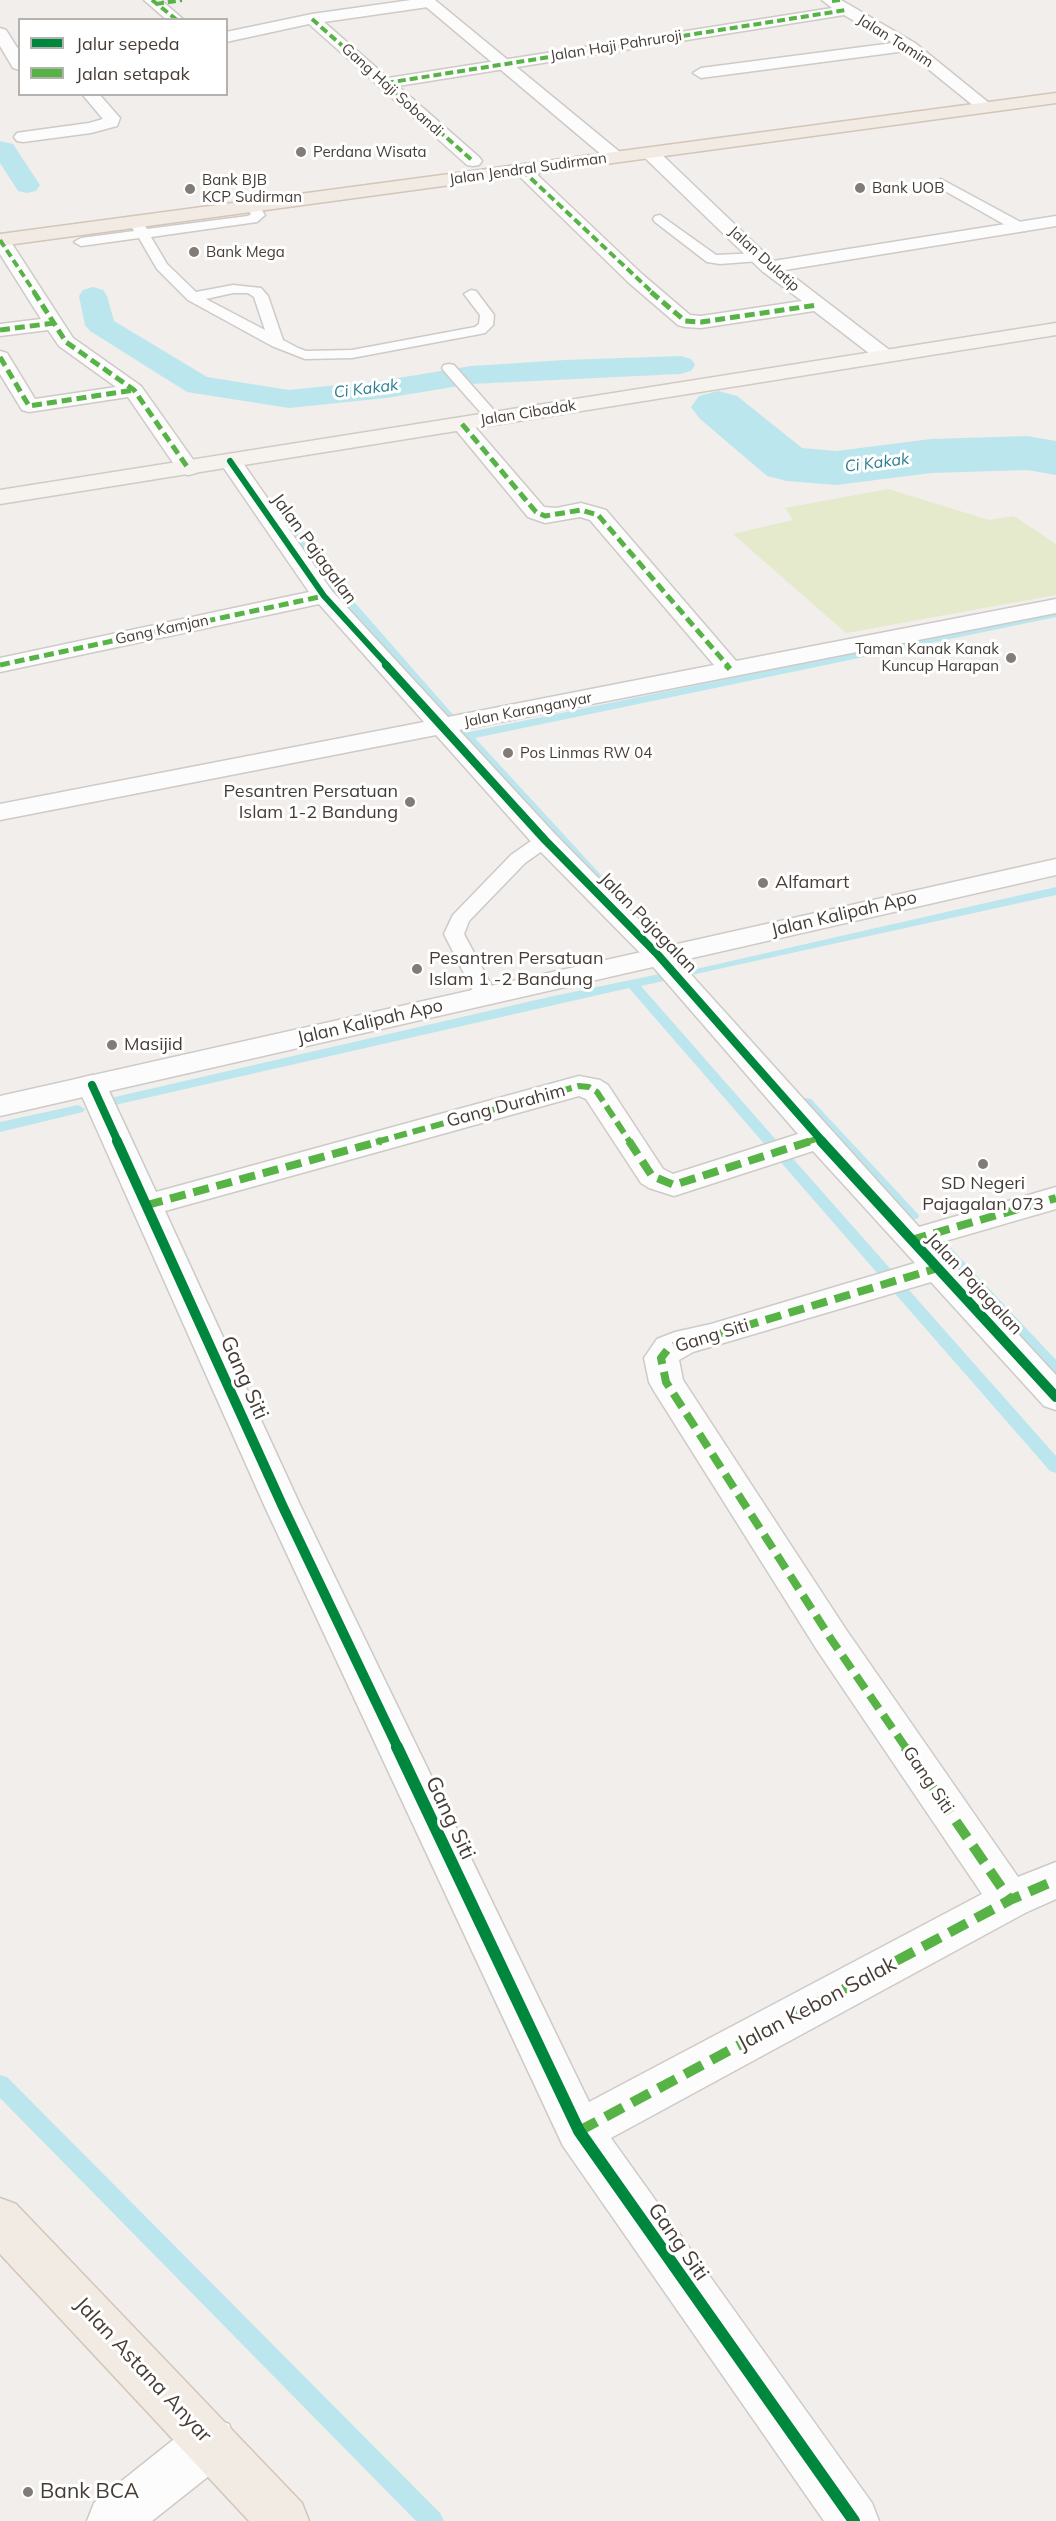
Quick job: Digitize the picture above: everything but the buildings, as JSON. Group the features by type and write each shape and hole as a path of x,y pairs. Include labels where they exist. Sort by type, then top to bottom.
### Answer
{"main road":[{"name":"Jalan Jendral Sudirman","path":"0,240 138,227 252,206 1056,98"},
{"name":"Jalan Cibadak","path":"0,497 1056,329"},
{"name":"Jalan Astana Anyar","path":"0,2220 284,2521"}],"street":[{"path":"154,2 182,0"},
{"path":"228,37 312,19 427,1 615,157"},
{"path":"154,2 174,18"},
{"name":"Jalan Haji Pahruroji","path":"386,83 837,3"},
{"name":"Jalan Tamim","path":"837,3 909,46 986,107"},
{"name":"Gang Haji Sobandi","path":"312,19 472,161"},
{"path":"0,33 18,62"},
{"path":"701,74 909,46"},
{"path":"0,65 18,65"},
{"path":"23,137 91,128 111,122 112,118 92,96"},
{"name":"Jalan Dulatip","path":"650,153 764,262 885,356"},
{"path":"522,170 634,278 685,321 701,322 817,305"},
{"path":"764,262 1021,228 1056,221"},
{"path":"0,240 66,342 135,390 188,468"},
{"path":"0,330 54,322"},
{"path":"0,357 29,406 135,390"},
{"path":"462,424 536,512 545,516 581,510 598,515 730,669"},
{"name":"Jalan Pajagalan","path":"230,461 324,596 544,840 658,955 819,1138 1056,1397"},
{"name":"Gang Kamjan","path":"0,665 324,596"},
{"name":"Jalan Karanganyar","path":"0,812 1056,606"},
{"name":"Jalan Kalipah Apo","path":"0,1106 658,955 1056,867"},
{"name":"Gang Siti","path":"92,1085 283,1507 579,2131 854,2521"},
{"name":"Gang Durahim","path":"147,1205 579,1086 589,1087 597,1092 652,1176 674,1185 819,1138"},
{"path":"911,1240 1056,1198"},
{"name":"Gang Siti","path":"938,1268 712,1336 687,1341 669,1348 661,1359 666,1382 825,1629 1010,1900"},
{"name":"Jalan Kebon Salak","path":"579,2131 1010,1900 1056,1880"},
{"path":"112,2521 211,2442"}],"lane":[{"path":"941,183 1021,228"},
{"path":"660,219 712,259 764,262"},
{"path":"81,242 138,227 162,266 193,297 293,351 318,356 352,354 426,343 467,333 486,325 486,315 471,294"},
{"path":"193,297 233,289 256,291 261,296 277,343"},
{"path":"453,372 494,419"},
{"path":"486,996 454,934 460,919 518,859 544,840"}],"green space":[{"path":"888,489 989,520 1014,516 1056,544 1056,595 846,633 733,534 793,520 785,508"}],"waterway":[{"name":"Ci Kakak","path":"0,149 4,149 27,185"},
{"name":"Ci Kakak","path":"93,296 100,325 198,385 289,399 386,389 471,375 680,365"},
{"name":"Ci Kakak","path":"718,407 787,464 836,468 931,456 1027,453 1056,458"},
{"path":"280,519 331,582 452,720"},
{"path":"466,736 1056,614"},
{"path":"462,731 466,736"},
{"path":"466,736 598,879"},
{"path":"680,975 1056,891"},
{"path":"115,1101 549,1001 669,976"},
{"path":"632,984 772,1144"},
{"path":"806,1102 912,1216"},
{"path":"0,1127 78,1109"},
{"path":"783,1156 890,1278"},
{"path":"942,1248 1056,1370"},
{"path":"896,1285 1056,1467"},
{"path":"0,2084 432,2521"}],"marked path":[{"path":"152,0 174,18"},
{"path":"156,4 182,0"},
{"path":"832,1 841,0"},
{"path":"386,83 846,10"},
{"path":"312,19 473,161"},
{"path":"522,170 635,278 685,321 701,322 817,305"},
{"path":"0,240 66,342 134,390 188,468"},
{"path":"0,330 54,323"},
{"path":"0,357 29,406 134,390"},
{"path":"462,424 536,512 545,516 581,510 598,515 730,669"},
{"path":"0,665 324,596"},
{"path":"147,1205 579,1086 589,1087 597,1092 652,1176 674,1185 819,1138"},
{"path":"911,1240 1056,1198"},
{"path":"938,1268 712,1336 687,1341 669,1348 661,1358 666,1382 831,1639 1010,1900"},
{"path":"579,2131 1010,1900 1056,1880"}],"cycle path":[{"path":"230,461 324,596 545,840 658,955 819,1138 1056,1397"},
{"path":"92,1085 283,1507 579,2131 854,2521"}],"place":[{"name":"Perdana Wisata","path":"301,152"},
{"name":"Bank UOB","path":"860,188"},
{"name":"Bank BJB KCP Sudirman","path":"190,189"},
{"name":"Bank Mega","path":"194,252"},
{"name":"Taman Kanak Kanak Kuncup Harapan","path":"1011,658"},
{"name":"Pos Linmas RW 04","path":"508,753"},
{"name":"Pesantren Persatuan Islam 1-2 Bandung","path":"410,802"},
{"name":"Alfamart","path":"763,883"},
{"name":"Pesantren Persatuan Islam 1 -2 Bandung","path":"417,969"},
{"name":"Masijid","path":"112,1045"},
{"name":"SD Negeri Pajagalan 073","path":"983,1164"},
{"name":"Bank BCA","path":"28,2492"}]}
